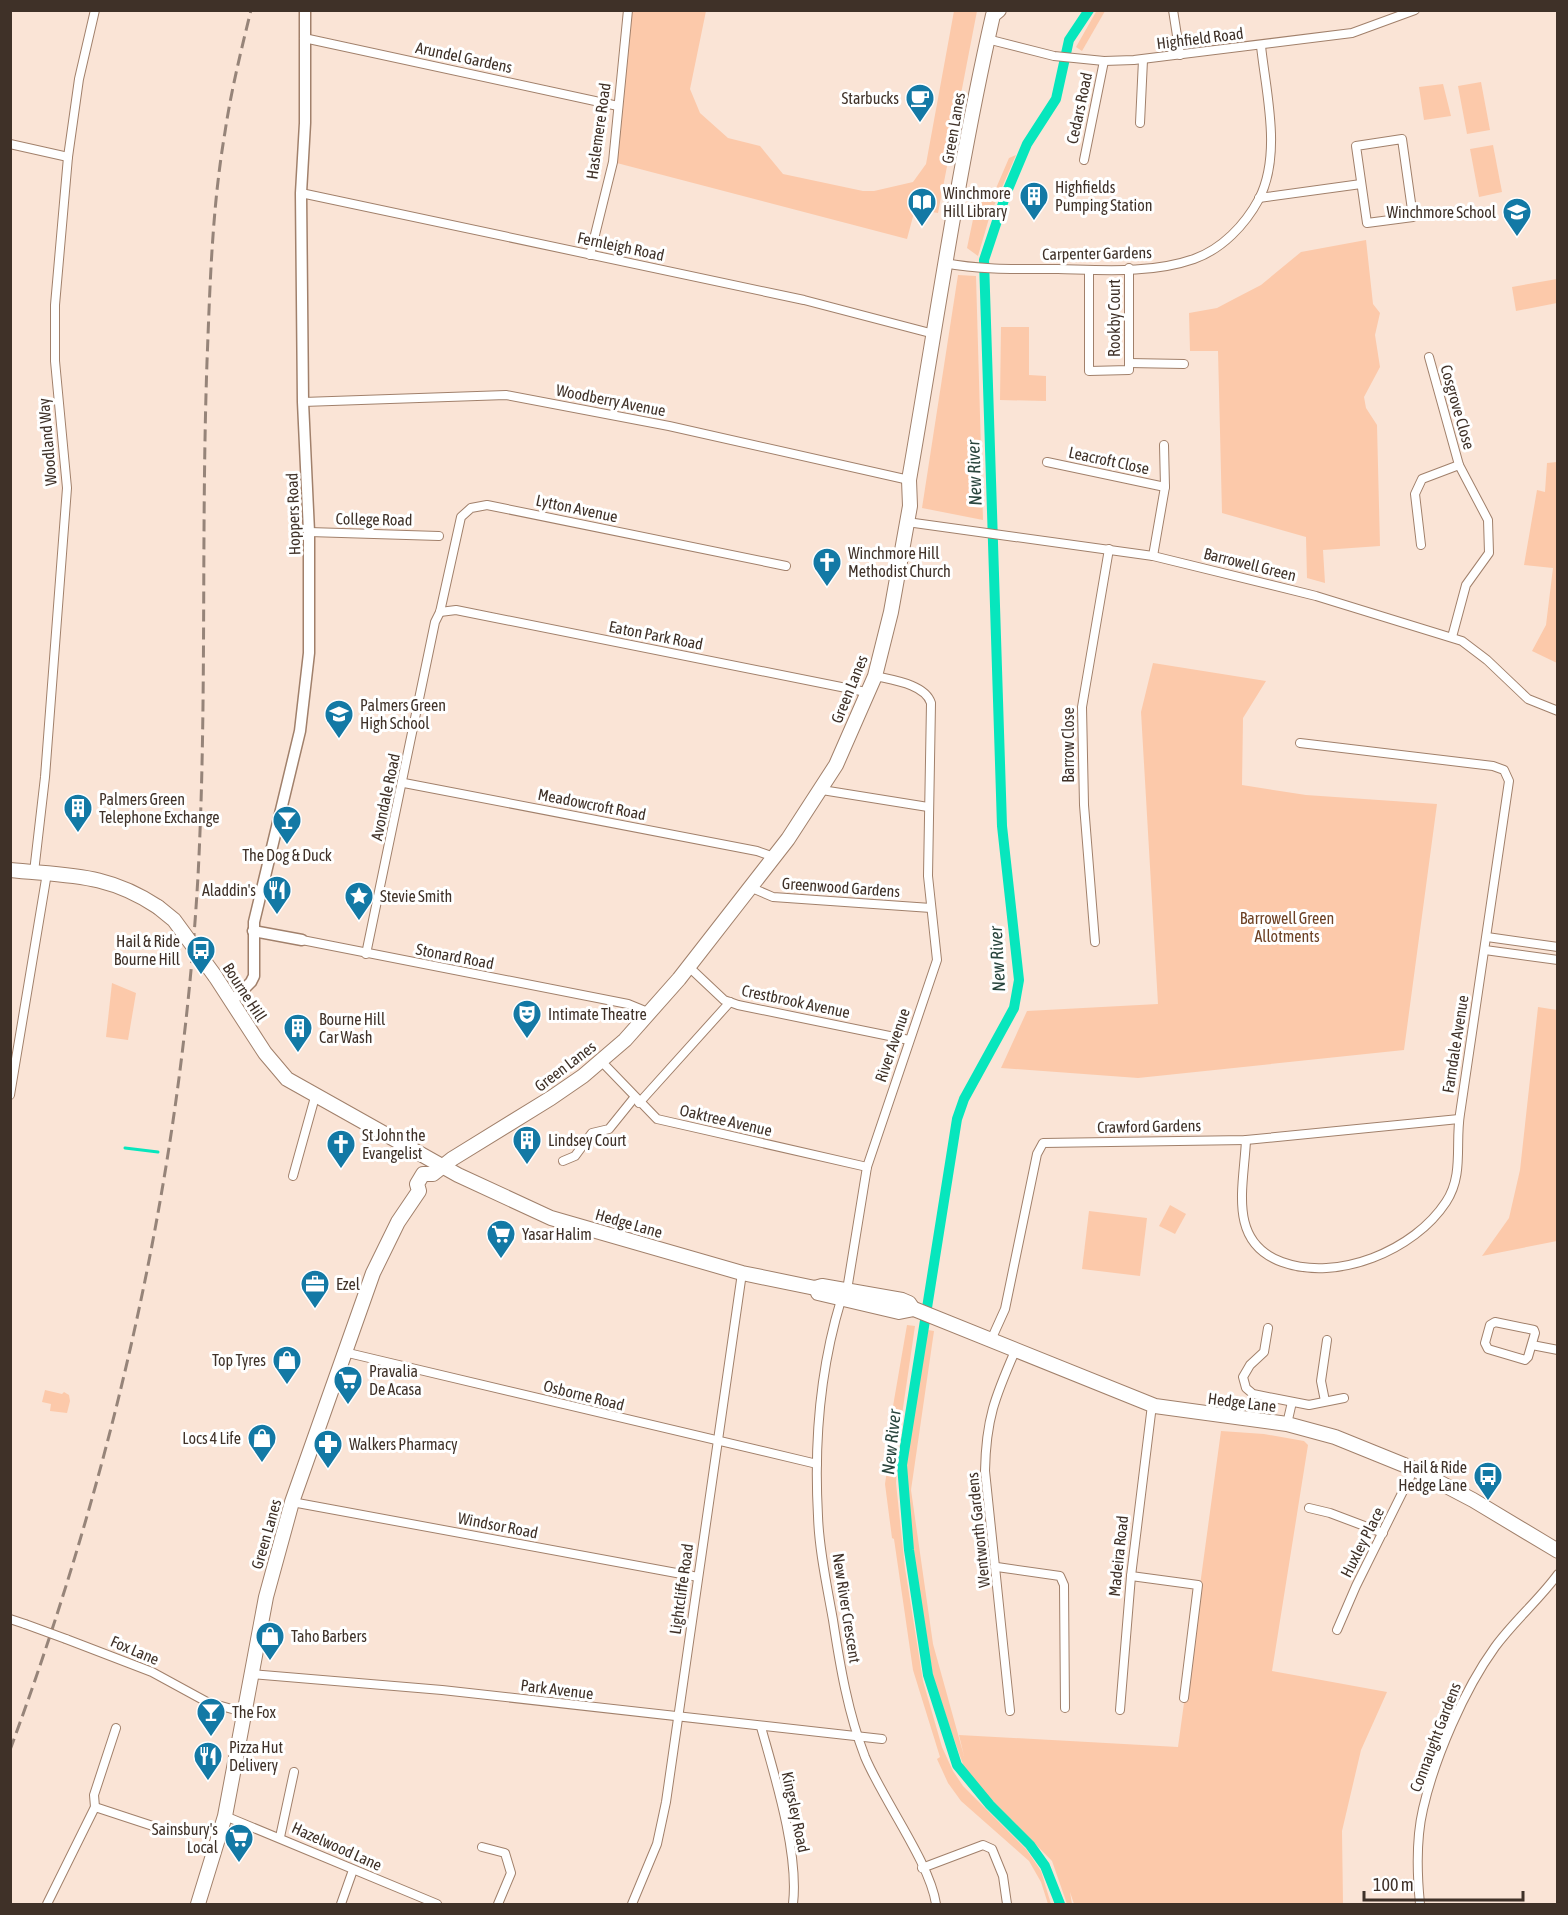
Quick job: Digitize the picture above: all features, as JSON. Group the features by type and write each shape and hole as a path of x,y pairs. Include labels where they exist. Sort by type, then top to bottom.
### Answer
{"main road":[{"name":"Green Lanes","path":"198,1905 225,1815 266,1597 292,1502 344,1352 382,1253 419,1191 426,1190 432,1185 437,1170 543,1104 601,1061 650,1013 752,888 822,790 836,765 866,692 875,676 891,612 910,506 909,480 944,262 994,12"},
{"name":"Bourne Hill","path":"10,870 112,882 136,892 158,907 174,920 215,976 266,1053 287,1079 437,1170"},
{"name":"Hedge Lane","path":"437,1170 551,1218 742,1273 815,1288 822,1286 844,1295 902,1300 914,1309 1152,1405 1179,1412 1287,1424 1335,1437 1414,1469 1473,1500 1557,1551"}],"street":[{"name":"Woodland Way","path":"10,1095 40,873 67,488 55,361 55,328 68,157 79,79 95,10"},
{"name":"Hoppers Road","path":"231,1002 254,976 253,931 300,731 306,688 309,532 303,402 301,193 305,123 305,10"},
{"name":"Haslemere Road","path":"590,255 613,162 628,10"},
{"path":"1173,10 1180,55"},
{"name":"Highfield Road","path":"987,39 1054,56 1104,61 1143,60 1352,33 1415,10"},
{"name":"Arundel Gardens","path":"304,38 618,106"},
{"name":"Carpenter Gardens","path":"944,262 1006,269 1157,268 1194,259 1228,241 1259,198 1270,158 1261,46"},
{"path":"1140,123 1143,60"},
{"name":"Cedars Road","path":"1084,160 1104,61"},
{"path":"1402,139 1413,217 1367,223 1361,184 1356,146 1402,139"},
{"path":"10,144 68,157"},
{"path":"1259,198 1361,184"},
{"name":"Fernleigh Road","path":"301,193 804,300 934,334"},
{"name":"Rookby Court","path":"1089,270 1089,371 1130,370 1129,268"},
{"name":"Cosgrove Close","path":"1429,357 1459,465 1488,520 1489,552 1466,585 1452,637"},
{"path":"1129,363 1184,364"},
{"name":"Woodberry Avenue","path":"303,402 506,395 669,426 909,480"},
{"path":"1153,556 1165,487 1164,446"},
{"name":"Leacroft Close","path":"1047,462 1165,487"},
{"name":"Cosgrove Close","path":"1421,545 1415,494 1422,479 1459,465"},
{"name":"Lytton Avenue","path":"441,612 461,517 469,508 479,505 786,566"},
{"name":"Barrowell Green","path":"907,522 962,532 1153,556 1317,596 1452,637 1487,660 1528,699 1557,711"},
{"name":"College Road","path":"309,532 439,536"},
{"name":"Barrow Close","path":"1095,942 1084,805 1082,708 1109,549"},
{"name":"Eaton Park Road","path":"441,612 456,610 866,692"},
{"name":"Avondale Road","path":"366,954 404,783 435,622 441,612"},
{"name":"River Avenue","path":"844,1295 867,1167 937,960 928,876 931,710 929,697 914,687 875,676"},
{"name":"Farndale Avenue","path":"1246,1140 1241,1217 1250,1239 1263,1253 1283,1262 1334,1269 1359,1264 1387,1251 1435,1215 1446,1201 1456,1177 1459,1119 1509,781 1504,770 1493,766 1300,743"},
{"name":"Meadowcroft Road","path":"404,783 757,850 774,857"},
{"path":"822,790 928,807"},
{"name":"Greenwood Gardens","path":"752,888 773,897 932,908"},
{"name":"Stonard Road","path":"253,931 628,1005 650,1013"},
{"path":"1487,937 1557,947"},
{"path":"1485,950 1557,960"},
{"name":"Crestbrook Avenue","path":"689,967 714,992 730,1002 909,1040"},
{"path":"563,1161 575,1156 592,1133 609,1129 730,1002"},
{"name":"Oaktree Avenue","path":"601,1061 636,1101 657,1119 867,1167"},
{"path":"293,1176 315,1097"},
{"name":"Crawford Gardens","path":"990,1340 1005,1310 1037,1154 1043,1143 1246,1140 1459,1119"},
{"name":"Lightcliffe Road","path":"632,1905 657,1844 678,1718 742,1273"},
{"name":"New River Crescent","path":"844,1295 823,1372 817,1464 818,1518 826,1574 848,1704 857,1736 879,1789 922,1868 936,1905"},
{"path":"1500,1322 1534,1330 1532,1345 1525,1359 1494,1353 1485,1343 1490,1324 1500,1322"},
{"path":"1268,1328 1264,1352 1250,1365 1243,1377 1246,1388 1253,1394 1309,1405 1344,1398"},
{"path":"1325,1401 1322,1381 1327,1340"},
{"path":"1532,1345 1557,1350"},
{"name":"Wentworth Gardens","path":"1010,1711 986,1471 986,1434 994,1398 1015,1351"},
{"name":"Osborne Road","path":"344,1352 817,1464"},
{"path":"1287,1424 1292,1402"},
{"name":"Madeira Road","path":"1120,1710 1131,1576 1152,1405"},
{"name":"Huxley Place","path":"1337,1630 1414,1469"},
{"name":"Windsor Road","path":"292,1502 698,1577"},
{"path":"1309,1508 1330,1513 1383,1533"},
{"path":"997,1567 1060,1576 1064,1585 1065,1708"},
{"name":"Connaught Gardens","path":"1420,1905 1418,1860 1423,1809 1456,1716 1474,1677 1497,1644 1546,1591 1557,1574"},
{"path":"1131,1576 1198,1585 1184,1698"},
{"name":"Fox Lane","path":"15,1620 152,1672 207,1702 246,1713"},
{"name":"Park Avenue","path":"252,1674 442,1690 678,1718 882,1738"},
{"name":"Kingsley Road","path":"761,1727 775,1779 792,1863 793,1905"},
{"path":"47,1905 95,1807 94,1795 116,1728"},
{"path":"280,1837 294,1772"},
{"path":"95,1807 171,1832"},
{"name":"Hazelwood Lane","path":"225,1815 437,1905"},
{"path":"922,1868 983,1845 993,1849 1003,1876 1007,1905"},
{"path":"482,1847 505,1853 511,1872 498,1905"},
{"path":"341,1905 353,1870"}],"green space":[{"path":"1097,10 1105,11 1082,51 1076,47"},
{"path":"632,11 706,11 690,89 700,113 728,138 760,146 783,174 863,191 874,191 913,182 926,164 954,11 977,11 938,213 915,209 907,239 613,162"},
{"path":"1481,82 1490,130 1467,134 1458,86"},
{"path":"1443,84 1451,116 1424,120 1419,87"},
{"path":"1493,145 1502,192 1479,197 1470,149"},
{"path":"1016,155 990,215 978,256 967,248 979,191 994,193 1009,158"},
{"path":"1366,240 1373,304 1380,313 1375,335 1380,367 1364,397 1366,408 1377,425 1380,546 1323,550 1325,583 1307,578 1306,537 1222,513 1218,351 1190,351 1189,313 1217,308 1261,285 1301,252"},
{"path":"958,275 976,276 983,520 922,508"},
{"path":"1557,279 1557,303 1516,311 1512,287"},
{"path":"1001,327 1029,327 1029,375 1046,376 1046,401 1000,400"},
{"path":"1558,462 1557,663 1532,651 1546,625 1553,568 1524,565 1537,490 1545,492 1547,463"},
{"name":"Barrowell Green Allotments","path":"1153,663 1266,681 1243,718 1242,785 1306,795 1437,804 1404,1050 1138,1078 1001,1068 1027,1011 1158,1004 1141,712"},
{"path":"112,983 136,993 128,1040 106,1037"},
{"path":"1538,1007 1557,1010 1557,1241 1482,1256 1509,1218 1520,1170"},
{"path":"1170,1205 1186,1214 1175,1234 1159,1226"},
{"path":"1089,1211 1147,1218 1140,1276 1082,1269"},
{"path":"907,1325 915,1326 898,1442 896,1483 905,1568 923,1681 942,1747 953,1771 963,1786 1026,1849 1041,1871 1051,1904 1048,1904 1041,1882 1029,1861 961,1801 948,1783 937,1759 940,1757 913,1670 885,1484 894,1420 892,1412"},
{"path":"928,1330 934,1331 911,1490 933,1644 964,1756 959,1735 1178,1747 1221,1431 1264,1434 1304,1441 1308,1445 1272,1671 1387,1692 1361,1750 1342,1831 1343,1904 1074,1904 1070,1892 1072,1904 1067,1904 1052,1861 980,1788 964,1767 933,1676 911,1536 905,1471 906,1451"},
{"path":"45,1390 62,1394 64,1392 69,1395 67,1413 50,1411 51,1404 42,1402"}],"waterway":[{"name":"New River","path":"1060,1904 1045,1866 1030,1845 990,1805 957,1765 928,1675 909,1550 902,1465 957,1119 964,1099 1014,1008 1019,980 1002,826 984,260 1006,194 1027,144 1056,99 1069,40 1089,10"},
{"path":"125,1148 158,1152"}],"railway":[{"path":"10,1750 81,1537 111,1429 137,1320 176,1100 189,988 201,812 205,426 212,247 227,117 251,10"}],"place":[{"name":"Starbucks","path":"920,124"},
{"name":"Highfields Pumping Station","path":"1034,222"},
{"name":"Winchmore Hill Library","path":"922,228"},
{"name":"Winchmore School","path":"1517,238"},
{"name":"Winchmore Hill Methodist Church","path":"827,588"},
{"name":"Palmers Green High School","path":"339,740"},
{"name":"Palmers Green Telephone Exchange","path":"78,834"},
{"name":"The Dog & Duck","path":"287,846"},
{"name":"Aladdin's","path":"277,916"},
{"name":"Stevie Smith","path":"359,922"},
{"name":"Hail & Ride Bourne Hill","path":"201,976"},
{"name":"Intimate Theatre","path":"527,1040"},
{"name":"Bourne Hill Car Wash","path":"298,1054"},
{"name":"Lindsey Court","path":"527,1166"},
{"name":"St John the Evangelist","path":"341,1170"},
{"name":"Yasar Halim","path":"501,1260"},
{"name":"Ezel","path":"315,1310"},
{"name":"Top Tyres","path":"287,1386"},
{"name":"Pravalia De Acasa","path":"348,1406"},
{"name":"Locs 4 Life","path":"262,1464"},
{"name":"Walkers Pharmacy","path":"328,1470"},
{"name":"Hail & Ride Hedge Lane","path":"1488,1502"},
{"name":"Taho Barbers","path":"270,1662"},
{"name":"The Fox","path":"211,1738"},
{"name":"Pizza Hut Delivery","path":"208,1782"},
{"name":"Sainsbury's Local","path":"239,1864"}]}
